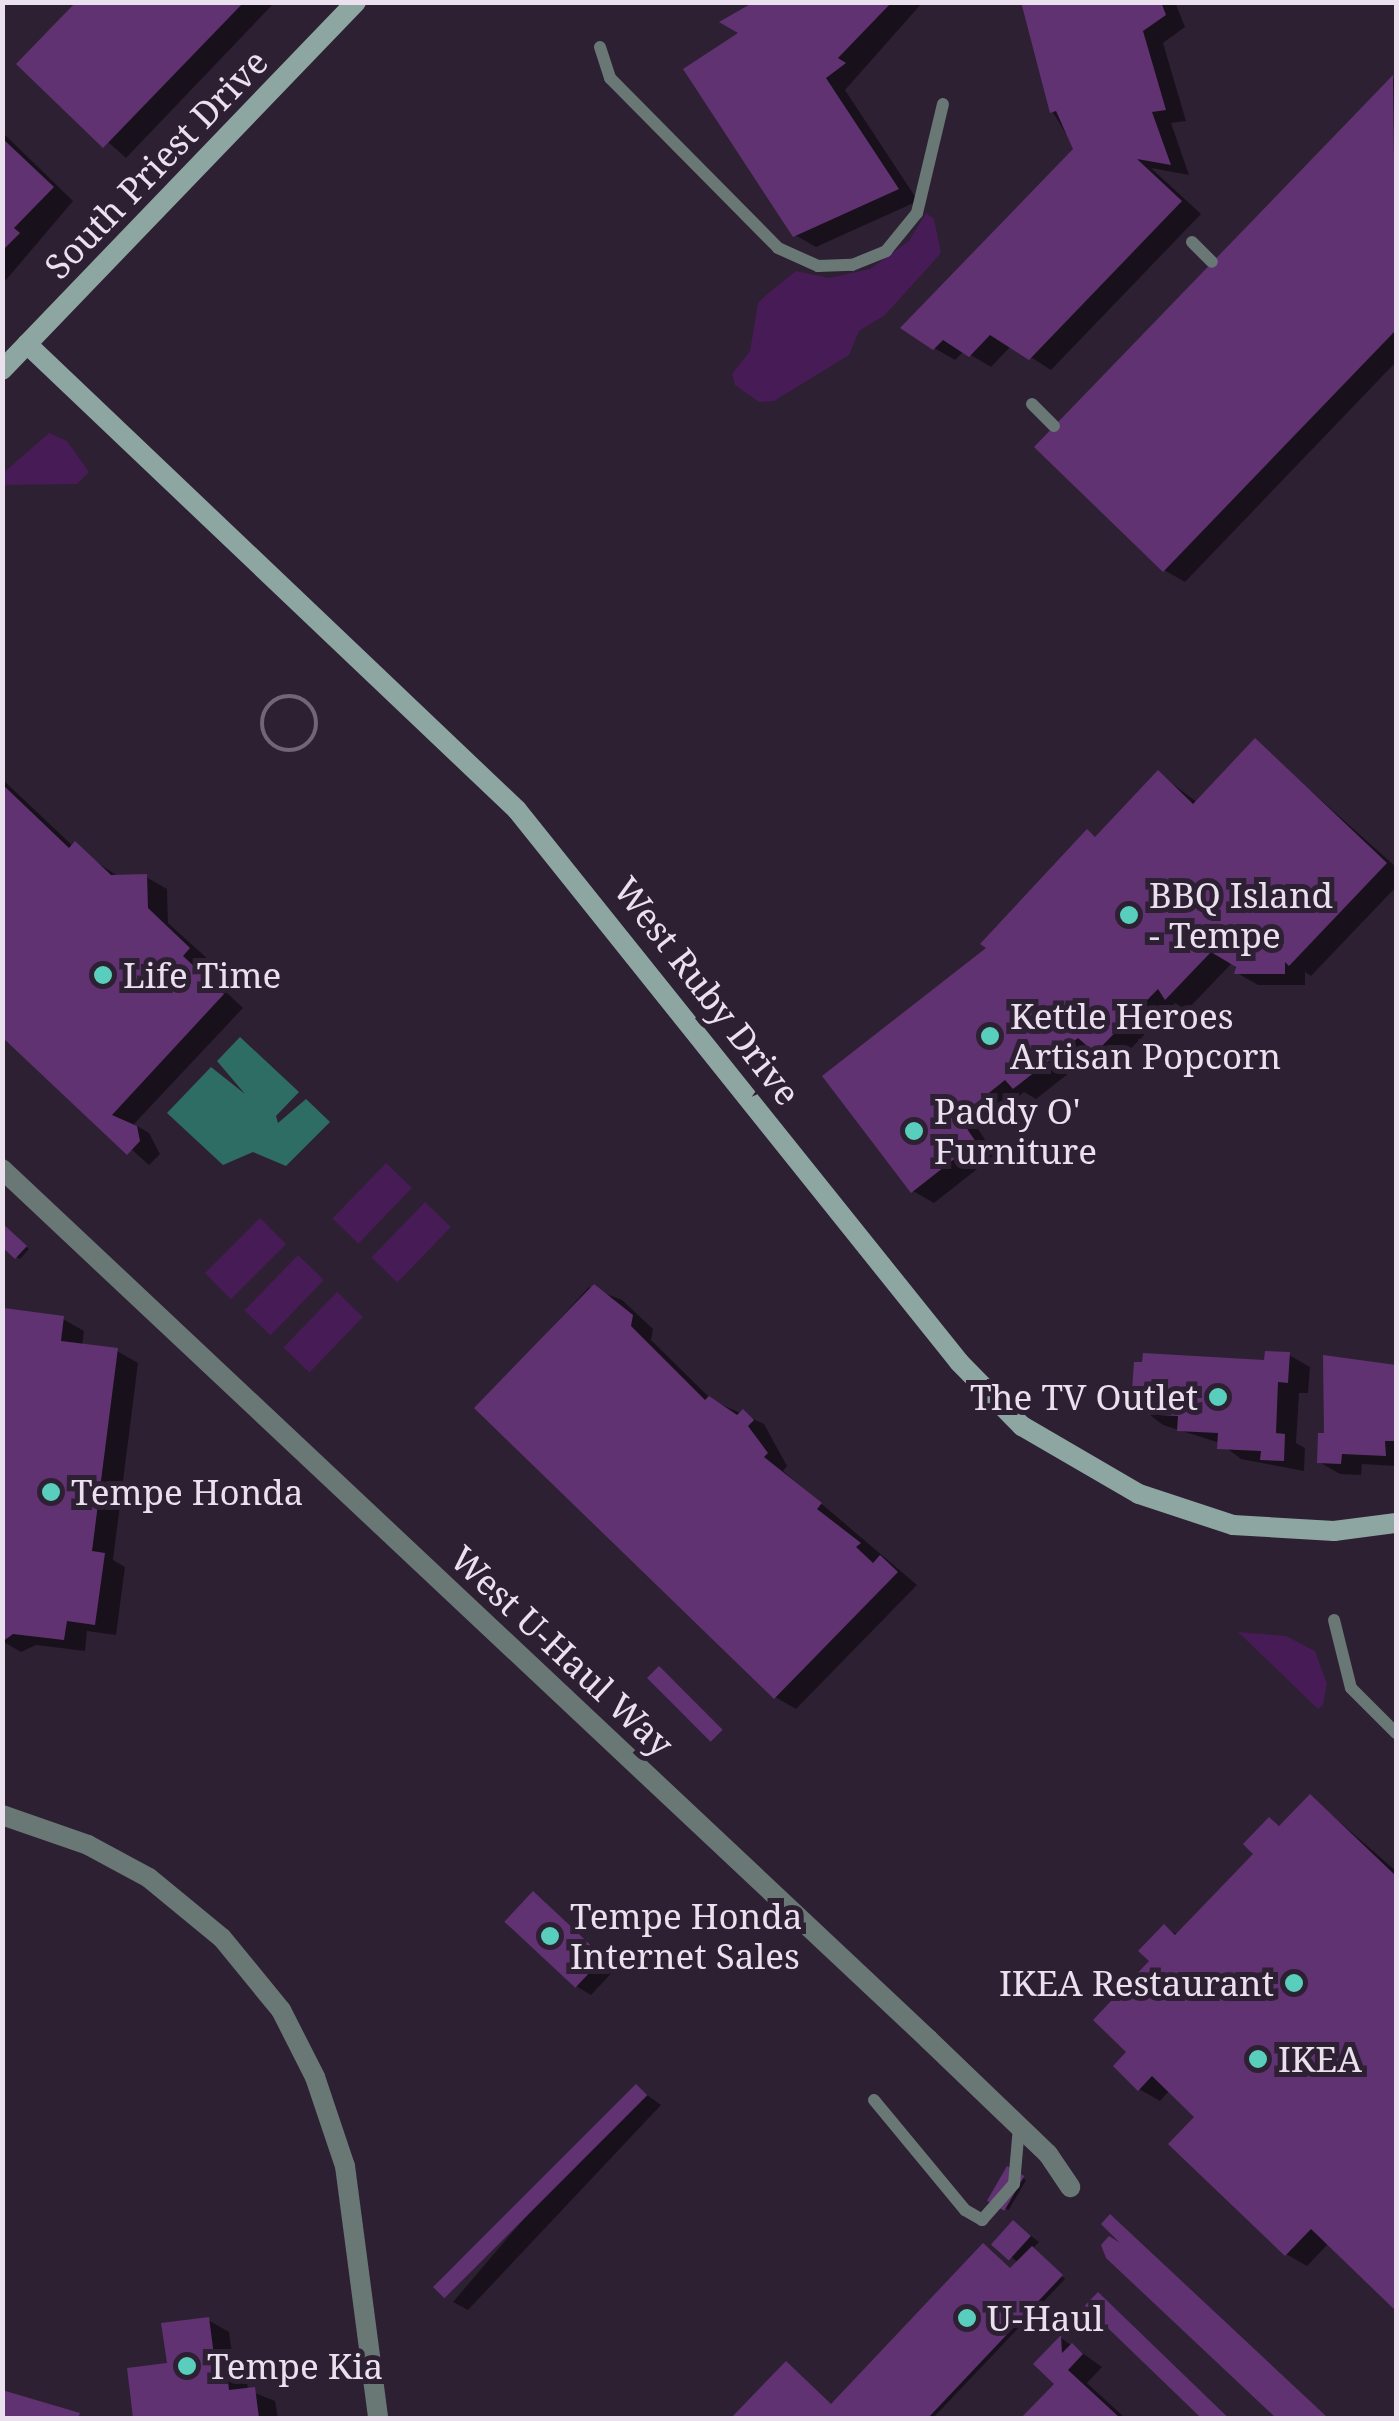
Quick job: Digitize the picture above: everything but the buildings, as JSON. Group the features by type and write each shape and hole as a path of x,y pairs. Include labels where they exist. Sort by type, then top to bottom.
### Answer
{"street":[{"name":"South Priest Drive","path":"2,370 356,2"},
{"name":"West Ruby Drive","path":"27,344 516,810 959,1362 1022,1426 1139,1494 1233,1525 1334,1531 1396,1522"},
{"name":"West U-Haul Way","path":"2,1169 1019,2127 1070,2187"},
{"path":"2,1816 88,1845 149,1878 222,1938 280,2010 315,2077 345,2166 378,2418"}],"lane":[{"path":"600,47 610,78 778,248 818,266 852,264 886,251 917,213 943,104"},
{"path":"1192,242 1212,262"},
{"path":"1032,404 1054,426"},
{"path":"1334,1620 1351,1688 1396,1734"},
{"path":"874,2100 965,2210 982,2220 1014,2184 1019,2127"}],"path":[{"path":"290,696 310,705 316,728 308,743 286,750 268,740 262,726 268,705 290,696"}],"shaded area":[{"path":"926,213 934,219 941,253 885,315 859,331 849,355 774,401 759,402 735,385 732,374 750,351 758,303 766,295 796,271 829,278 870,269 909,241"},
{"path":"49,433 67,441 89,472 77,484 3,485 3,473"},
{"path":"240,1037 299,1092 276,1116 278,1123 306,1099 330,1122 286,1166 253,1152 223,1165 167,1113 211,1067 245,1094 217,1061"},
{"path":"386,1163 412,1188 358,1243 333,1218"},
{"path":"425,1202 451,1227 397,1282 372,1257"},
{"path":"260,1218 286,1244 231,1299 205,1273"},
{"path":"298,1255 324,1280 270,1335 245,1310"},
{"path":"337,1292 363,1317 309,1372 284,1347"},
{"path":"1238,1632 1286,1636 1315,1651 1327,1684 1323,1704 1318,1709"}],"place":[{"name":"BBQ Island - Tempe","path":"1129,915"},
{"name":"Life Time","path":"103,975"},
{"name":"Kettle Heroes Artisan Popcorn","path":"990,1036"},
{"name":"Paddy O' Furniture","path":"914,1131"},
{"name":"The TV Outlet","path":"1218,1397"},
{"name":"Tempe Honda","path":"51,1492"},
{"name":"Tempe Honda Internet Sales","path":"550,1936"},
{"name":"IKEA Restaurant","path":"1294,1983"},
{"name":"IKEA","path":"1258,2059"},
{"name":"U-Haul","path":"967,2318"},
{"name":"Tempe Kia","path":"187,2366"}]}
